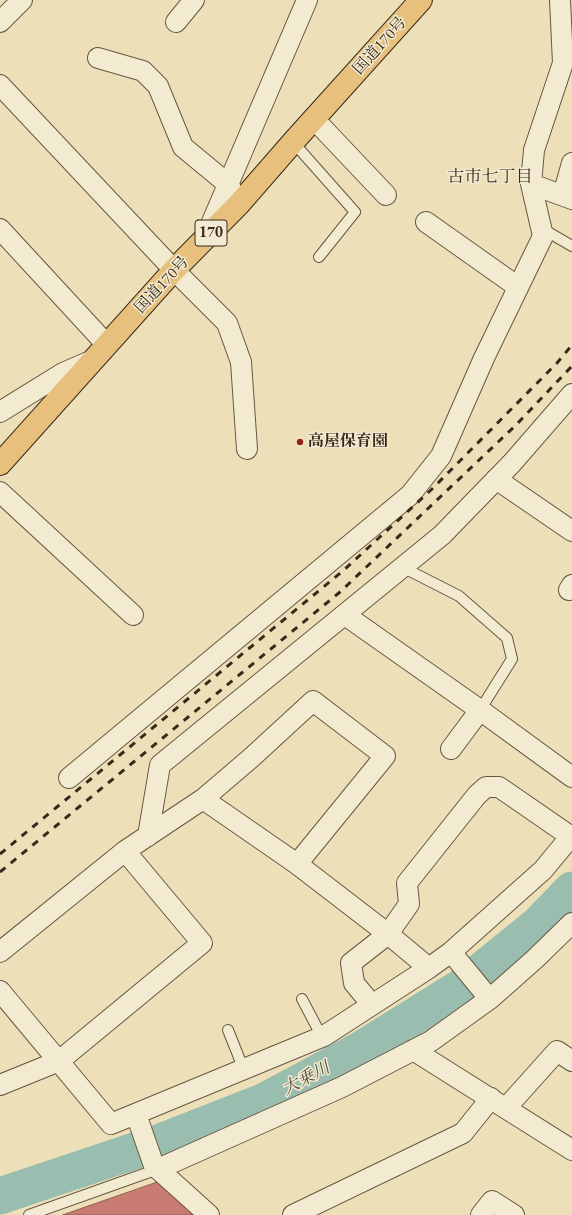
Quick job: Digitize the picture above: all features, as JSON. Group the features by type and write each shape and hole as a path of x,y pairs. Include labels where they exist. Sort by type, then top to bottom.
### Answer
{"highway":[{"name":"国道170号","path":"0,464 174,270 240,204 293,142 421,0"}],"street":[{"path":"0,22 22,0"},
{"path":"176,22 194,0"},
{"path":"205,239 307,0"},
{"path":"68,778 410,495 441,456 484,358 543,236 531,184 534,150 564,64 560,0"},
{"path":"98,58 143,71 158,86 183,147 229,185 240,204"},
{"path":"0,85 174,270 227,322 241,362 247,449"},
{"path":"314,119 386,195"},
{"path":"531,184 568,197 572,163"},
{"path":"426,222 518,287"},
{"path":"0,229 101,352 63,373 0,412"},
{"path":"148,836 160,765 442,535 512,463 572,394"},
{"path":"496,479 572,531"},
{"path":"0,492 133,615"},
{"path":"345,615 572,777"},
{"path":"0,952 125,851 203,799 251,758 313,701 385,756 297,864"},
{"path":"451,749 480,710"},
{"path":"0,991 111,1124 137,1116 322,1037 372,1005 429,968 450,952 543,870 571,835 499,787 486,786 477,794 408,883 409,904 388,934 351,964 354,983 372,1005"},
{"path":"203,799 297,864 388,934 429,968"},
{"path":"0,1085 59,1061 202,943 125,851"},
{"path":"156,1166 342,1087 431,1041 487,994 535,959 572,923"},
{"path":"450,952 487,994"},
{"path":"414,1050 572,1150"},
{"path":"293,1215 463,1133 557,1051 572,1061"},
{"path":"137,1116 156,1166 209,1215"},
{"path":"481,1215 492,1201 514,1215"}],"lane":[{"path":"293,142 355,212 319,257"},
{"path":"541,228 572,246"},
{"path":"402,568 459,596 507,638 512,659 480,710"},
{"path":"302,999 322,1037"},
{"path":"228,1030 244,1070"},
{"path":"29,1215 156,1166"}],"building":[{"path":"161,1181 200,1215 63,1215"}],"waterway":[{"name":"大乗川","path":"0,1196 158,1143 263,1102 362,1049 460,988 539,924 572,890"}],"railway":[{"path":"0,854 344,570 432,489 557,363 572,345"},
{"path":"0,872 340,592 516,425 572,366"}],"place":[{"name":"高屋保育園","path":"300,442"}],"district":[{"name":"古市七丁目","path":"490,177"}]}
